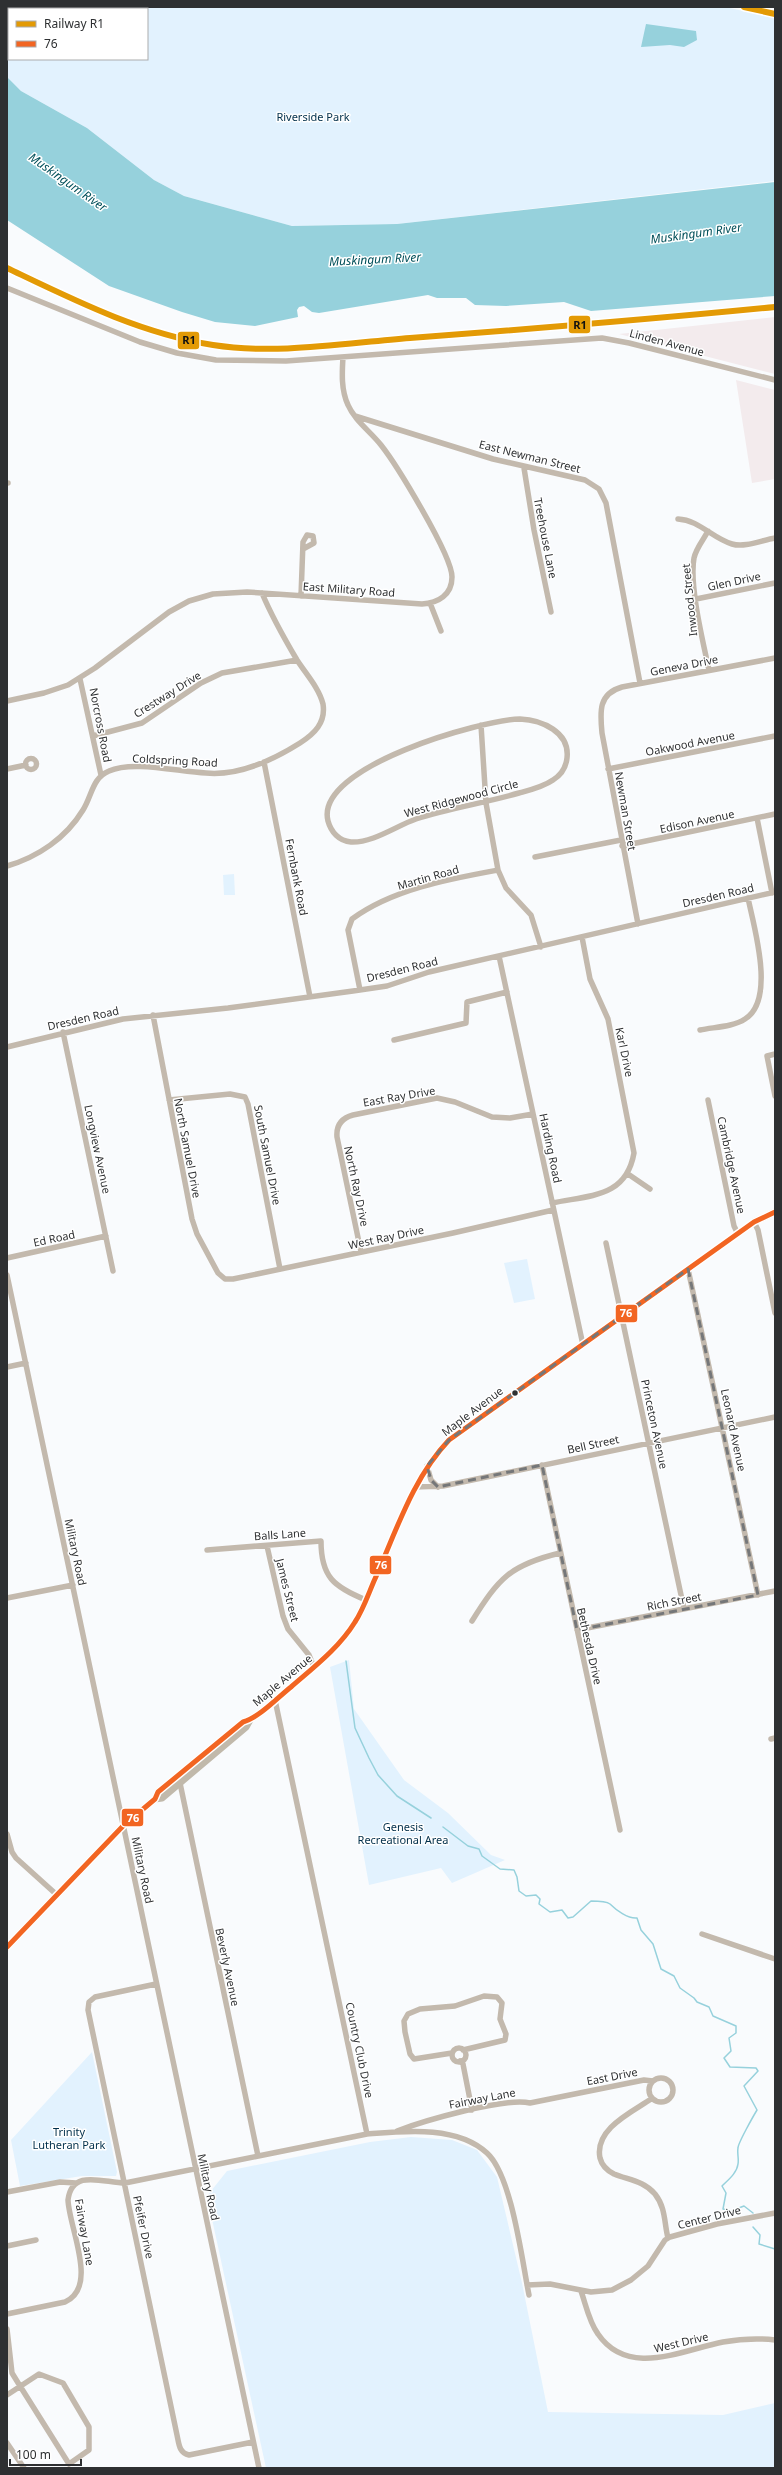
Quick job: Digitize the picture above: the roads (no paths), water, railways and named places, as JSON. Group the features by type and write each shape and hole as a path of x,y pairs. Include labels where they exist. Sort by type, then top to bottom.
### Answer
{"main road":[{"name":"Maple Avenue","path":"7,1947 123,1826 155,1800 162,1798 246,1727 250,1720 323,1660 349,1632 366,1600 415,1487 427,1466 444,1445 461,1430 754,1222 775,1212"},
{"name":"Maple Avenue","path":"155,1800 158,1792 243,1722 250,1720"}],"street":[{"name":"Linden Avenue","path":"7,288 115,333 192,356 252,362 609,338 775,380"},
{"path":"343,357 343,389 348,405 354,416 389,456 447,558 451,571 451,585 442,598 430,603 441,632"},
{"name":"East Newman Street","path":"354,416 524,468 584,480 596,486 602,494 609,516 640,684"},
{"name":"Treehouse Lane","path":"524,468 532,521 551,612"},
{"path":"678,519 688,519 728,542 738,545 775,538"},
{"name":"Inwood Street","path":"708,531 694,559 696,599 709,670"},
{"path":"300,596 303,549"},
{"name":"Glen Drive","path":"696,599 775,583"},
{"name":"East Military Road","path":"7,700 50,692 80,679 169,612 189,601 223,592 430,603"},
{"name":"Coldspring Road","path":"101,775 110,770 127,768 217,773 264,762 304,740 318,728 323,717 320,696 275,622 262,593"},
{"name":"Geneva Drive","path":"602,701 612,690 775,658"},
{"name":"Crestway Drive","path":"94,736 142,723 201,683 222,673 297,660"},
{"name":"Norcross Road","path":"80,679 94,736 101,775"},
{"name":"Newman Street","path":"602,701 601,720 608,769 638,924"},
{"name":"West Ridgewood Circle","path":"503,720 534,720 546,724 560,735 564,741 568,753 565,767 554,780 539,787 486,803 416,819 357,842 340,838 332,830 328,821 328,812 331,799 340,786 354,776 385,759 417,746 482,725 503,720"},
{"path":"482,725 486,803 498,870 501,881 506,888 531,915 541,946"},
{"name":"Oakwood Avenue","path":"608,769 775,736"},
{"name":"Fernbank Road","path":"264,762 310,997"},
{"path":"7,769 26,765"},
{"path":"7,866 36,855 58,839 84,809 95,783 101,775"},
{"name":"Edison Avenue","path":"535,857 622,843 775,814"},
{"path":"757,818 774,893"},
{"name":"Martin Road","path":"360,990 348,930 352,919 367,910 412,890 448,880 498,870"},
{"name":"Dresden Road","path":"7,1046 110,1021 310,997 386,986 429,972 774,893"},
{"path":"700,1030 745,1020 758,1002 762,974 748,898"},
{"name":"Karl Drive","path":"582,937 590,979 606,1013 632,1134 634,1153 628,1174"},
{"name":"Harding Road","path":"499,956 583,1344"},
{"path":"394,1040 466,1023 467,1002 507,992"},
{"name":"North Samuel Drive","path":"153,1015 194,1227 212,1264 222,1278"},
{"name":"Longview Avenue","path":"63,1032 113,1271"},
{"path":"775,1054 767,1056 775,1096"},
{"name":"South Samuel Drive","path":"169,1100 230,1094 245,1097 248,1104 280,1269"},
{"name":"East Ray Drive","path":"339,1124 353,1115 437,1098 455,1102 492,1118 510,1118 533,1114"},
{"name":"Cambridge Avenue","path":"708,1100 734,1226 738,1234"},
{"name":"North Ray Drive","path":"339,1124 337,1137 361,1252"},
{"path":"552,1203 605,1192 615,1187 628,1174 650,1189"},
{"name":"West Ray Drive","path":"222,1278 232,1279 553,1210"},
{"path":"754,1222 760,1237 775,1313"},
{"name":"Ed Road","path":"7,1258 106,1236"},
{"name":"Princeton Avenue","path":"606,1244 684,1609"},
{"name":"Leonard Avenue","path":"688,1269 758,1594"},
{"name":"Military Road","path":"7,1275 8,1290 26,1363 258,2468"},
{"path":"7,1367 26,1363"},
{"name":"Bell Street","path":"415,1487 438,1487 775,1417"},
{"name":"Bethesda Drive","path":"542,1465 620,1830"},
{"path":"427,1466 431,1480 438,1487"},
{"name":"Balls Lane","path":"207,1550 321,1541 322,1563 331,1580 340,1588 366,1600"},
{"name":"James Street","path":"268,1546 283,1616 288,1629 309,1655 314,1667"},
{"path":"472,1621 494,1588 520,1566 531,1560 560,1553"},
{"path":"7,1598 73,1585"},
{"name":"Rich Street","path":"577,1630 758,1594 775,1592"},
{"path":"309,1655 323,1660"},
{"name":"Country Club Drive","path":"275,1700 367,2134"},
{"name":"Beverly Avenue","path":"180,1783 258,2156"},
{"path":"7,1834 12,1852 16,1858 57,1895"},
{"path":"702,1934 775,1959"},
{"name":"Pfeifer Drive","path":"156,1984 95,1996 89,2002 88,2010 180,2449 184,2454 189,2455 253,2442"},
{"path":"484,1996 497,1997 502,2003 500,2019 506,2034 505,2040 463,2050 456,2048 452,2053 414,2059 410,2054 405,2032 404,2021 406,2017 420,2009 455,2006 484,1996"},
{"path":"460,2061 464,2058 463,2050"},
{"path":"452,2053 454,2059 463,2064 472,2110"},
{"name":"East Drive","path":"574,2093 644,2080 654,2081 665,2078 671,2084 672,2092 661,2102 651,2099"},
{"name":"East Drive","path":"651,2099 649,2091 654,2081"},
{"name":"Fairway Lane","path":"395,2132 419,2122 472,2110 522,2101 530,2103 574,2093"},
{"name":"East Drive","path":"651,2099 610,2128 604,2138 600,2154 601,2160 608,2170 638,2182 655,2194 664,2212 668,2238"},
{"path":"367,2134 395,2132 455,2136 476,2144 488,2154 496,2165 506,2190 529,2295"},
{"name":"Fairway Lane","path":"7,2314 65,2302 72,2298 79,2289 82,2272 68,2200 70,2190 76,2183 94,2178 125,2183 367,2134"},
{"path":"7,2192 60,2182 76,2183"},
{"name":"Center Drive","path":"527,2285 550,2284 581,2291 612,2290 631,2280 654,2260 668,2238 717,2224 775,2213"},
{"path":"7,2246 36,2240"},
{"name":"West Drive","path":"581,2291 598,2334 616,2351 633,2357 650,2359 738,2340 775,2340"},
{"path":"7,2328 9,2359 12,2373 68,2464"},
{"path":"7,2395 39,2374 63,2383 89,2427 89,2450 62,2468"},
{"path":"7,2443 24,2468"}],"water":[{"path":"646,24 696,31 697,40 684,47 670,45 641,47"},
{"name":"Muskingum River","path":"7,77 21,91 87,128 154,180 184,196 292,226 397,224 775,182 775,296 591,311 564,302 506,306 475,305 466,298 437,298 428,295 319,313 312,312 304,306 299,307 297,310 298,317 255,326 215,322 109,286 7,220"}],"waterway":[{"path":"346,1661 355,1728 378,1775 397,1796 431,1818"},
{"path":"443,1827 468,1846 479,1849 482,1856 500,1869 514,1870 517,1877 519,1891 526,1896 536,1895 540,1899 539,1904 550,1912 562,1910 568,1918 573,1917 591,1901 598,1901 610,1904 626,1916 637,1918 641,1930 653,1944 661,1969 674,1976 680,1988 697,2002 709,2007 713,2016 736,2026 736,2033 729,2038 731,2051 724,2058 730,2067 756,2068 758,2071 744,2086 757,2110 739,2145 736,2170 722,2186 726,2193 723,2209 731,2211 744,2206 753,2213"},
{"path":"753,2227 760,2235 759,2244 775,2249"}],"rail line":[{"name":"R1","path":"744,7 775,14"},
{"name":"R1","path":"7,268 57,292 133,324 186,340 237,348 262,349 311,347 775,307"}],"park label":[{"name":"Riverside Park","path":"313,116"},
{"name":"Genesis Recreational Area","path":"403,1832"},
{"name":"Trinity Lutheran Park","path":"69,2137"}]}
